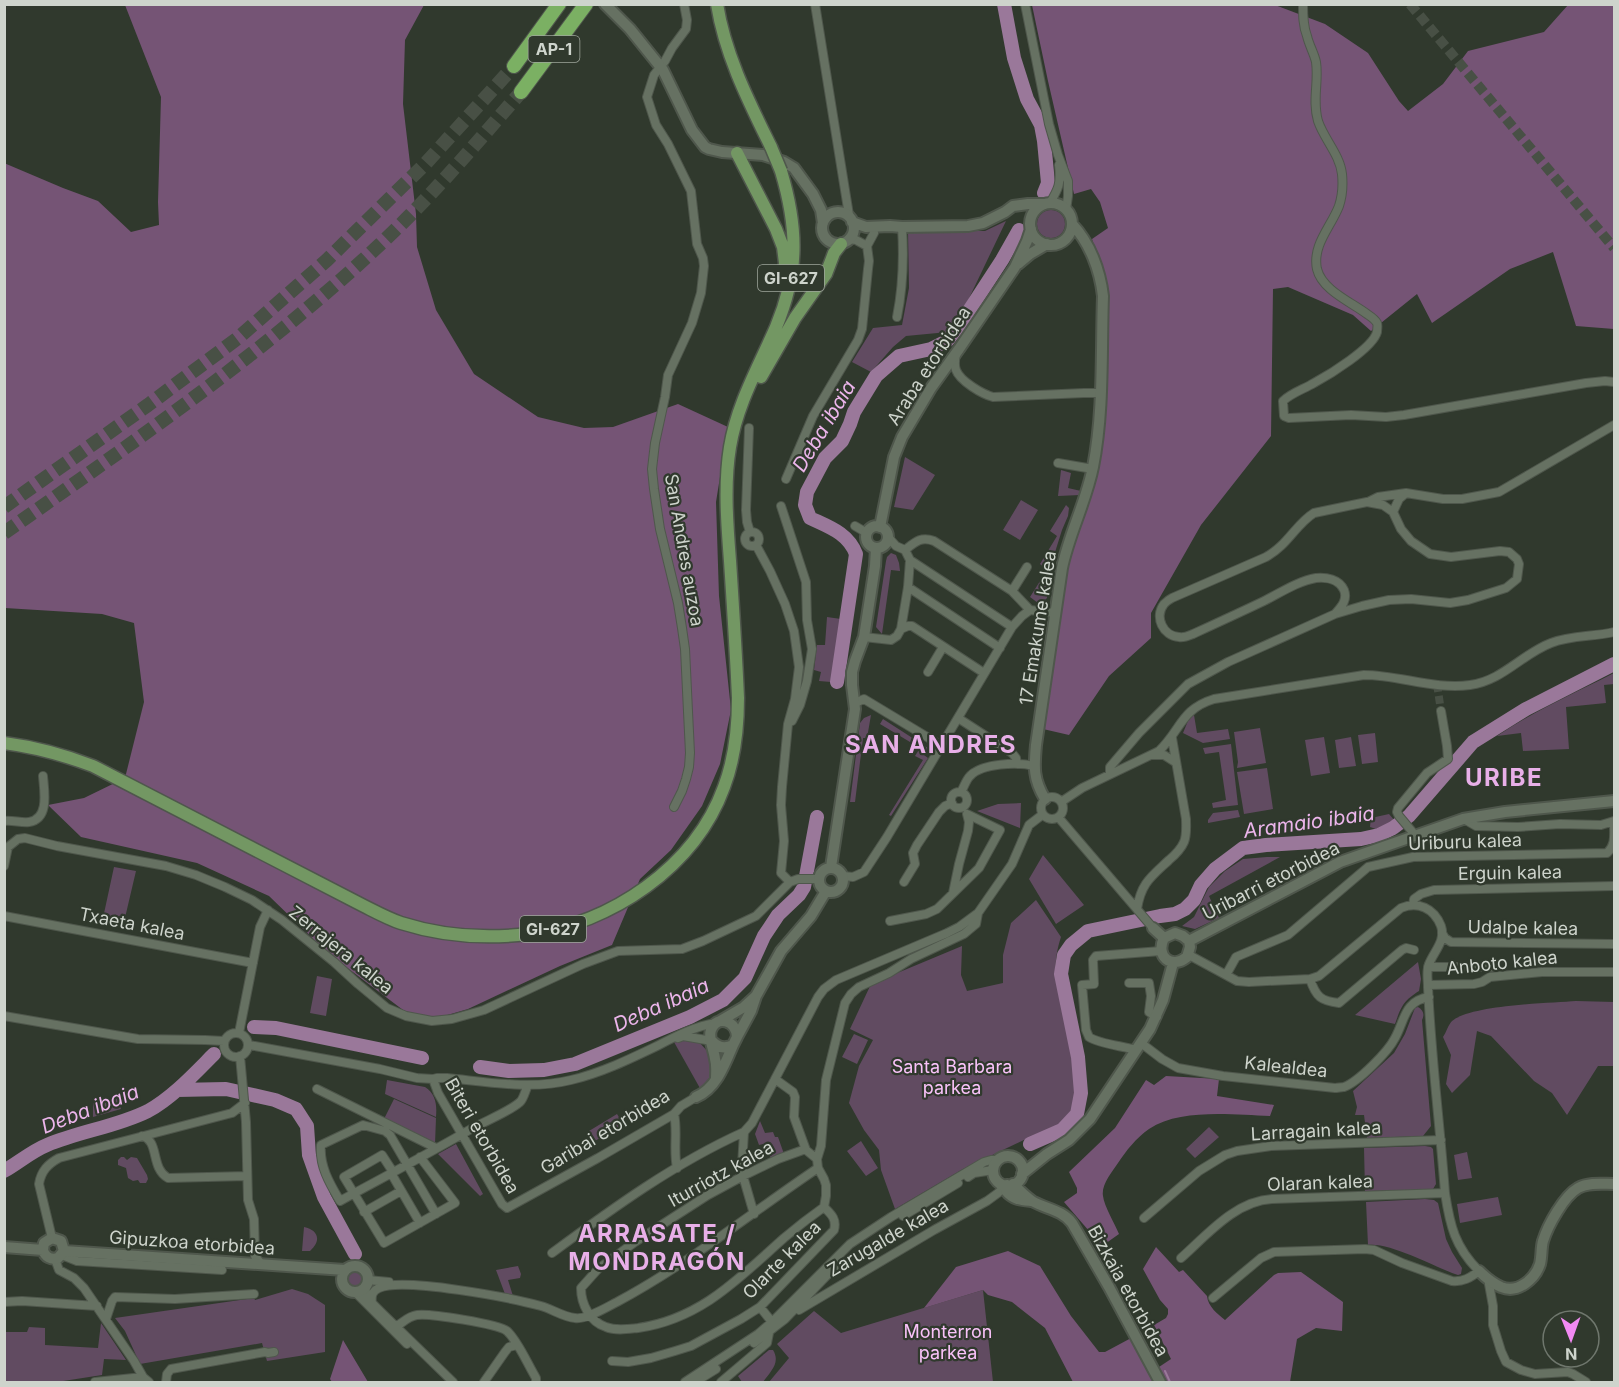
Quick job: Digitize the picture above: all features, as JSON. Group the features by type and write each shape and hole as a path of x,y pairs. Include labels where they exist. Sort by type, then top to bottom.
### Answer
{"highway":[{"name":"AP-1","path":"514,66 559,4"},
{"name":"AP-1","path":"521,92 586,4"}],"main road":[{"name":"GI-627","path":"4,743 40,749 93,766 364,906 399,922 431,931 496,937 556,929 607,910 631,897 681,856 707,822 719,800 732,762 738,727 738,698 727,517 730,446 752,380 780,316 793,266 794,245 790,200 782,171 737,73 719,19 717,4"},
{"path":"737,153 776,229 783,247 785,262 781,287 757,354 752,380"},
{"path":"734,429 795,318 826,274 834,253 847,240"}],"street":[{"path":"605,4 660,66 692,130 701,142 709,149 763,155 794,168 813,194 821,210 823,234 826,239 830,242 856,240 867,246"},
{"name":"San Andres auzoa","path":"674,807 689,768 685,649 678,603 659,519 652,469 668,375 692,323 700,298 705,269 697,244 691,191 673,153 656,125 647,97 654,75 686,29 684,4"},
{"path":"815,4 849,215 854,230 847,240"},
{"path":"1025,4 1049,123 1068,181 1066,210"},
{"path":"1303,4 1304,28 1316,61 1314,106 1322,133 1340,162 1343,176 1339,206 1320,244 1317,269 1326,285 1377,323 1378,330 1376,336 1350,360 1314,384 1287,397 1283,401 1284,416 1289,418 1386,417 1586,383 1614,382"},
{"path":"1030,225 1035,211 1047,204 1059,188 1061,180 1058,155"},
{"path":"813,194 826,205 866,227 968,226 982,223 1013,206 1028,204 1062,206 1069,214 1072,224 1069,234 1061,242"},
{"path":"1005,212 1022,212 1037,239 1047,244 1074,243 1089,250"},
{"path":"823,223 830,215 840,213"},
{"name":"17 Emakume kalea","path":"1045,799 1036,781 1034,766 1065,552 1093,469 1101,375 1102,284 1095,261 1072,224"},
{"name":"Araba etorbidea","path":"880,527 894,457 902,437 911,419 1015,267 1027,241 1030,225"},
{"path":"847,240 902,227"},
{"path":"897,317 902,294 904,261 902,227"},
{"path":"786,479 811,420 858,340 862,328 869,261 867,246 874,233"},
{"name":"Araba etorbidea","path":"1015,267 1030,254 1047,244"},
{"path":"956,354 956,371 977,390 985,394 1099,397"},
{"path":"939,377 954,374 960,376"},
{"path":"1335,614 1343,605 1344,590 1338,583 1328,578 1317,578 1183,638 1167,633 1160,624 1159,616 1164,603 1172,598 1277,551 1307,517 1314,513 1367,502 1378,497 1406,493 1443,499 1462,499 1499,492 1614,425"},
{"path":"749,428 746,510 750,532 745,537 746,542 749,545 756,545 770,571 785,604 797,646 799,676 788,724 782,787 781,810 784,841 781,873 794,881 817,879"},
{"path":"1058,463 1093,469"},
{"path":"1393,512 1399,499 1406,493"},
{"path":"1110,774 1110,766 1126,747 1188,684 1236,658 1335,614 1362,606 1389,600 1411,599 1459,602 1506,588 1517,579 1519,564 1509,552 1451,557 1430,554 1411,541 1401,529 1393,512 1383,505 1367,502"},
{"path":"782,506 806,582 807,620 812,649 809,674 802,697 792,721 788,724"},
{"path":"855,526 867,532"},
{"path":"867,532 871,528 880,527 886,531 896,546 905,550 910,560 1012,627"},
{"path":"867,532 868,542 876,548"},
{"path":"876,548 883,546 888,537"},
{"path":"905,550 917,540 927,538 1012,591 1030,610 1055,614"},
{"path":"831,867 855,703 852,672 864,636 876,548"},
{"path":"864,636 891,640 897,636 901,629 910,560"},
{"path":"1012,591 1027,567"},
{"path":"908,587 1000,648"},
{"path":"1345,599 1362,606"},
{"path":"843,876 853,877 864,872 1012,627 1030,610"},
{"path":"901,629 912,626 984,673"},
{"path":"1062,802 1110,774 1159,751 1168,742 1184,717 1204,702 1364,675 1382,675 1437,684 1469,685 1495,678 1550,643 1567,638 1614,632"},
{"path":"928,672 944,647"},
{"path":"855,703 864,699 942,746"},
{"path":"1415,835 1397,812 1427,773 1448,759 1441,711"},
{"path":"958,718 1008,750 1015,756 1017,764"},
{"path":"1138,911 1141,890 1145,884 1184,843 1186,819 1172,736"},
{"path":"1151,755 1164,755 1175,762"},
{"path":"952,803 954,795 961,792 971,775 978,770 1017,764 1034,766"},
{"path":"4,821 26,823 37,819 44,807 43,776"},
{"path":"953,893 969,822 964,811 967,800 961,792"},
{"path":"1054,797 1062,802 1063,809 1059,818 1048,819 1042,815 1040,808 1045,799 1054,797"},
{"name":"Uribarri etorbidea","path":"1189,941 1334,865 1463,819 1505,812 1614,801"},
{"path":"890,921 926,914 937,909 979,868 1000,830 952,803"},
{"path":"903,882 915,864 913,853 917,845 939,812 952,803"},
{"path":"552,1253 623,1201 677,1167 744,1132 752,1124 824,989 836,980 947,933 978,913 1012,864 1029,825 1042,815"},
{"path":"1059,818 1164,938"},
{"path":"1463,819 1476,826 1601,825 1614,822"},
{"name":"Uriburu kalea","path":"1226,975 1236,957 1288,935 1366,867 1405,858 1607,853 1614,844 1614,822"},
{"name":"Zerrajera kalea","path":"4,866 8,847 18,839 25,838 166,866 196,875 252,900 268,910 302,935 387,1008 406,1016 432,1021 452,1019 484,1010 583,964 618,951 682,949 703,941 756,916 785,885 794,881"},
{"path":"831,867 838,869 843,876 843,883 833,892 826,891 817,879 823,870 831,867"},
{"name":"Erguin kalea","path":"1310,979 1319,976 1399,909 1413,905 1414,899 1420,894 1434,890 1614,886"},
{"name":"Garibai etorbidea","path":"507,1208 674,1114 681,1106 710,1089 781,951 811,916 826,891"},
{"name":"Udalpe kalea","path":"1413,905 1431,910 1445,938 1451,942 1613,946"},
{"path":"239,1033 260,927 268,910"},
{"path":"589,1315 600,1325 629,1329 660,1323 684,1315 729,1288 789,1233 824,1207 826,1185 818,1168 817,1159 821,1146 826,1080 843,1010 851,994 859,987 889,973 911,959 959,938 976,924 978,913"},
{"name":"Txaeta kalea","path":"4,916 253,963"},
{"path":"1175,933 1184,936 1189,941 1190,948 1184,960 1173,963 1166,959 1161,951 1164,938 1175,933"},
{"path":"1442,933 1441,942 1428,967 1428,985 1445,1193 1449,1217 1466,1258 1501,1287 1509,1289 1526,1284 1540,1264 1543,1241 1551,1223 1571,1193 1591,1184 1614,1184"},
{"path":"1188,955 1237,981 1310,979 1320,998 1339,1003 1402,950 1406,948 1414,950"},
{"path":"1139,1046 1101,1042 1089,1037 1086,1030 1082,985 1094,984 1093,960 1096,956 1161,951"},
{"path":"685,1383 772,1322 850,1244 891,1217 991,1160 995,1165 997,1180 1009,1185 1019,1180 1022,1174 1047,1154 1069,1140 1090,1119 1157,1017 1173,963"},
{"path":"1428,967 1493,967"},
{"name":"Anboto kalea","path":"1428,985 1474,984 1490,976 1542,972 1614,972"},
{"path":"1129,983 1149,983 1151,996 1149,1011 1157,1017"},
{"path":"716,1078 711,1029 756,996"},
{"name":"Kalealdea","path":"1139,1046 1178,1068 1190,1071 1335,1088 1343,1087 1359,1077 1389,1049 1410,1006 1419,999 1429,997"},
{"path":"4,1016 138,1039 224,1041 232,1034 239,1033 245,1036 249,1045 246,1052 233,1057 225,1049 224,1041"},
{"path":"249,1045 417,1078 447,1078 528,1085 572,1080 611,1066 680,1034 710,1024 727,1021 737,1030 735,1041 724,1048 712,1041 683,1036 668,1040"},
{"path":"240,1056 245,1103 248,1200 254,1219 255,1256 261,1264"},
{"name":"Biteri etorbidea","path":"433,1079 438,1093 462,1135 503,1206 507,1208"},
{"path":"775,1079 795,1097 794,1117 806,1150 817,1159"},
{"path":"436,1214 407,1165 390,1135 385,1131 363,1125 321,1145 326,1175 340,1201 407,1165 436,1148 462,1135 520,1102 528,1085"},
{"path":"317,1089 436,1148"},
{"path":"52,1238 39,1184 40,1176 45,1169 59,1158 232,1113 245,1103"},
{"path":"232,1113 238,1114 246,1122"},
{"path":"674,1114 677,1167"},
{"path":"151,1142 157,1132"},
{"path":"744,1132 743,1176 754,1214"},
{"path":"142,1136 151,1142 159,1169 168,1178 247,1176"},
{"name":"Larragain kalea","path":"1144,1218 1199,1171 1225,1155 1237,1151 1271,1146 1441,1140"},
{"name":"Iturriotz kalea","path":"589,1315 581,1298 581,1288 598,1269 698,1202 743,1176 791,1154 806,1150"},
{"path":"1019,1161 1047,1154"},
{"path":"420,1157 455,1203 436,1214 420,1223 384,1243 344,1177 382,1155 420,1223"},
{"path":"695,1383 769,1333 854,1247 894,1221 974,1173 995,1165 1004,1156 1012,1156 1019,1161 1022,1174"},
{"path":"372,1303 371,1297 377,1289 389,1285 402,1285 464,1291 513,1299 543,1306 576,1318 597,1313 657,1280 818,1168"},
{"name":"Bizkaia etorbidea","path":"1009,1185 1006,1191 1010,1196 1033,1201 1067,1217 1109,1287 1160,1383"},
{"name":"Zarugalde kalea","path":"785,1319 803,1306 987,1201 1009,1185"},
{"path":"364,1212 401,1191"},
{"name":"Olaran kalea","path":"1181,1258 1234,1211 1257,1201 1445,1193"},
{"name":"Olarte kalea","path":"612,1361 628,1362 651,1359 691,1346 760,1307 834,1230 836,1223 834,1217 824,1207"},
{"path":"52,1238 44,1243 43,1250 48,1258 60,1255 77,1261 222,1270"},
{"path":"52,1238 61,1241 59,1270 75,1278 84,1288 146,1380 95,1383"},
{"path":"4,1247 43,1250"},
{"path":"1213,1299 1261,1258 1274,1252 1374,1250 1402,1263 1460,1282 1479,1271"},
{"name":"Gipuzkoa etorbidea","path":"60,1255 261,1264 318,1269 343,1275"},
{"path":"402,1285 392,1281 381,1282 363,1287 348,1290 343,1275 350,1266 358,1266 365,1270 368,1275 363,1287 368,1299 453,1383"},
{"path":"1490,1280 1492,1321 1506,1362 1535,1374 1568,1372 1586,1383"},
{"path":"363,1287 391,1330 446,1383"},
{"path":"106,1319 111,1301 115,1297 175,1299 254,1294"},
{"path":"4,1302 97,1306"},
{"path":"760,1307 772,1322"},
{"path":"397,1326 414,1315 420,1314 450,1317 503,1328 511,1335 536,1378 536,1383"},
{"path":"725,1381 767,1343 769,1333"},
{"path":"484,1383 509,1347 517,1345"},
{"path":"166,1383 167,1374 171,1369 274,1352"}],"green space":[{"path":"1051,210 1061,214 1065,224 1061,234 1051,238 1041,234 1037,224 1041,214"},
{"path":"1006,221 961,315 948,332 906,336 871,372 852,362 873,328 902,325 909,288 908,231 985,231"},
{"path":"905,457 935,475 913,510 894,507"},
{"path":"1061,470 1071,473 1068,488 1081,491 1080,495 1058,496"},
{"path":"1021,500 1038,510 1020,540 1003,530"},
{"path":"1066,505 1069,508 1068,516 1051,565 1047,598 1041,604 1030,597 1047,570 1040,564 1057,536 1050,531"},
{"path":"891,553 896,555 900,571 891,570 882,634 876,627 886,561"},
{"path":"827,617 841,619 831,682 819,681 821,672 814,670 817,645 825,645"},
{"path":"1614,673 1614,684 1604,685 1606,703 1566,707 1569,749 1523,751 1521,733 1497,736 1540,710"},
{"path":"871,715 867,738 863,738 855,802 850,802 860,723"},
{"path":"1194,715 1197,733 1228,729 1230,739 1203,743 1183,733 1190,716"},
{"path":"883,719 928,748 924,755 928,758 891,816 889,815 923,760 915,756 920,748 880,724"},
{"path":"1260,728 1266,763 1237,768 1234,732"},
{"path":"1375,733 1378,762 1362,764 1358,735"},
{"path":"1324,737 1330,773 1311,776 1305,740"},
{"path":"1351,737 1356,766 1339,768 1335,740"},
{"path":"1231,744 1238,805 1213,808 1212,803 1226,800 1219,752 1205,754 1203,748"},
{"path":"1267,768 1273,809 1244,814 1237,772"},
{"path":"1021,803 1020,828 977,811 998,804"},
{"path":"1238,810 1240,817 1208,823 1213,813"},
{"path":"1389,814 1395,821 1376,829 1370,827 1371,818"},
{"path":"1043,855 1084,905 1056,924 1029,879"},
{"path":"1280,857 1209,896 1219,918 1195,929 1182,926 1194,917 1209,887 1225,871 1243,859"},
{"path":"114,867 136,871 124,922 103,918"},
{"name":"Santa Barbara parkea","path":"1036,900 1061,937 1056,958 1056,979 1072,1048 1077,1083 1072,1110 1058,1129 1043,1136 1026,1139 963,1169 895,1209 881,1170 879,1150 864,1130 849,1103 859,1066 873,1040 850,1029 871,984 962,946 961,975 967,991 1003,983 1003,955 1011,923"},
{"path":"1418,962 1421,979 1419,991 1403,1005 1395,1024 1355,1015"},
{"path":"317,976 332,979 326,1016 310,1013"},
{"path":"1576,1001 1614,1002 1614,1066 1598,1066 1567,1115 1552,1093 1534,1081 1491,1036 1477,1031 1470,1075 1452,1093 1446,1084 1451,1055 1443,1037 1452,1021 1476,1011 1493,1008"},
{"path":"1418,1007 1423,1014 1431,1126 1423,1136 1367,1138 1364,1115 1355,1115 1357,1107 1353,1091 1394,1053 1405,1034 1415,1008"},
{"path":"854,1034 868,1040 857,1064 842,1057"},
{"path":"686,1039 699,1042 709,1053 713,1073 701,1090 674,1042"},
{"path":"387,1080 425,1087 432,1093 435,1100 436,1117 385,1094"},
{"path":"117,1098 121,1109 93,1117 93,1103"},
{"path":"394,1099 436,1118 435,1144 384,1119"},
{"path":"617,1114 623,1124 595,1141 589,1131"},
{"path":"760,1121 765,1133 773,1132 775,1137 778,1137 784,1154 772,1160 763,1144 759,1145 755,1134"},
{"path":"1209,1127 1219,1137 1195,1158 1186,1149"},
{"path":"861,1141 878,1168 866,1176 847,1151"},
{"path":"456,1144 483,1194 480,1196 438,1154"},
{"path":"1425,1146 1433,1149 1436,1184 1433,1189 1365,1191 1364,1148"},
{"path":"1467,1152 1472,1178 1458,1180 1454,1155"},
{"path":"121,1157 127,1160 131,1157 137,1158 147,1175 146,1183 128,1178 126,1168 118,1165"},
{"path":"1498,1197 1502,1215 1460,1223 1457,1204"},
{"path":"1425,1199 1438,1203 1446,1239 1462,1268 1461,1274 1452,1273 1398,1250 1368,1245 1366,1202"},
{"path":"304,1227 313,1230 317,1236 316,1243 310,1251 302,1251"},
{"path":"518,1266 520,1278 508,1280 513,1296 505,1294 496,1270"},
{"path":"351,1269 359,1269 364,1274 362,1285 351,1287 346,1282 346,1274"},
{"path":"292,1289 308,1294 325,1305 325,1352 267,1361 262,1343 140,1364 125,1331 115,1318 254,1298 255,1300"},
{"name":"Monterron parkea","path":"983,1290 993,1382 769,1382 789,1358 777,1344 814,1311 841,1333"},
{"path":"101,1323 126,1360 104,1359 102,1375 57,1382 5,1382 5,1332 27,1332 29,1327 45,1328 45,1345 98,1348"},
{"path":"769,1350 773,1350 776,1359 763,1382 742,1382 738,1376"}],"shaded area":[{"path":"125,5 424,5 405,40 403,104 416,214 417,247 436,310 474,374 538,417 584,428 613,427 678,404 728,427 716,502 719,596 731,710 720,764 702,806 671,850 640,879 612,945 560,966 468,1009 437,1018 407,1013 329,954 269,896 197,863 81,837 48,805 84,798 125,778 144,702 134,623 102,614 5,608 4,163 98,201 131,232 159,225 161,97"},
{"path":"1032,5 1275,5 1325,24 1368,53 1408,111 1443,84 1468,51 1544,32 1568,5 1614,5 1614,329 1576,326 1553,252 1510,269 1432,323 1417,294 1371,331 1353,315 1288,287 1273,289 1271,436 1201,525 1151,613 1151,638 1109,676 1069,735 1043,729 1064,578 1099,465 1109,333 1103,275 1092,239 1108,228 1100,202 1091,189 1074,194"},
{"path":"1166,1076 1219,1079 1217,1096 1274,1105 1270,1116 1192,1115 1162,1122 1144,1133 1124,1154 1105,1183 1104,1200 1119,1234 1102,1246 1064,1202 1077,1193 1069,1172 1115,1128 1146,1080 1154,1085"},
{"path":"1156,1247 1179,1272 1183,1270 1207,1296 1214,1310 1225,1320 1274,1275 1301,1272 1343,1302 1342,1331 1316,1328 1297,1339 1290,1382 1167,1382 1159,1367 1171,1359 1154,1325 1166,1318 1168,1309 1160,1300 1143,1269"},
{"path":"1008,1251 1040,1266 1071,1316 1099,1352 1105,1352 1133,1337 1156,1382 1073,1382 1045,1328 1012,1302 988,1295 983,1290 924,1308 956,1267"},
{"path":"343,1340 368,1382 332,1382 330,1379"}],"waterway":[{"name":"Deba ibaia","path":"1004,4 1014,58 1027,99 1041,125 1048,183 1044,193"},
{"name":"Deba ibaia","path":"837,682 856,554 843,536 810,518 805,505 807,492 825,458 842,441 854,412 876,376 899,356 931,349 947,341 1002,260 1019,230"},
{"name":"Aramaio ibaia","path":"1030,1144 1062,1130 1077,1114 1081,1093 1078,1057 1061,974 1064,955 1071,945 1088,931 1175,914 1185,909 1215,869 1243,848 1361,839 1379,835 1393,828 1409,816 1473,742 1526,709 1614,664"},
{"name":"Deba ibaia","path":"480,1067 509,1071 544,1070 575,1064 690,1017 723,1000 745,978 764,936 778,915 804,887 817,817"},
{"name":"Deba ibaia","path":"254,1027 276,1028 422,1058"},
{"name":"Deba ibaia","path":"4,1171 47,1145 148,1111 175,1092 214,1054"},
{"name":"Aramaio ibaia","path":"177,1090 226,1089 275,1100 296,1109 307,1126 309,1155 324,1197 355,1254"},
{"path":"1165,1371 1170,1382"}],"tunnel":[{"path":"1410,4 1614,248"},
{"path":"4,507 238,338 327,260 426,163 514,66"},
{"path":"4,533 204,390 253,353 347,274 409,216 521,92"},
{"path":"1437,684 1441,711"}],"district":[{"name":"SAN ANDRES","path":"931,745"},
{"name":"URIBE","path":"1504,778"},
{"name":"ARRASATE / MONDRAGÓN","path":"657,1248"}]}
